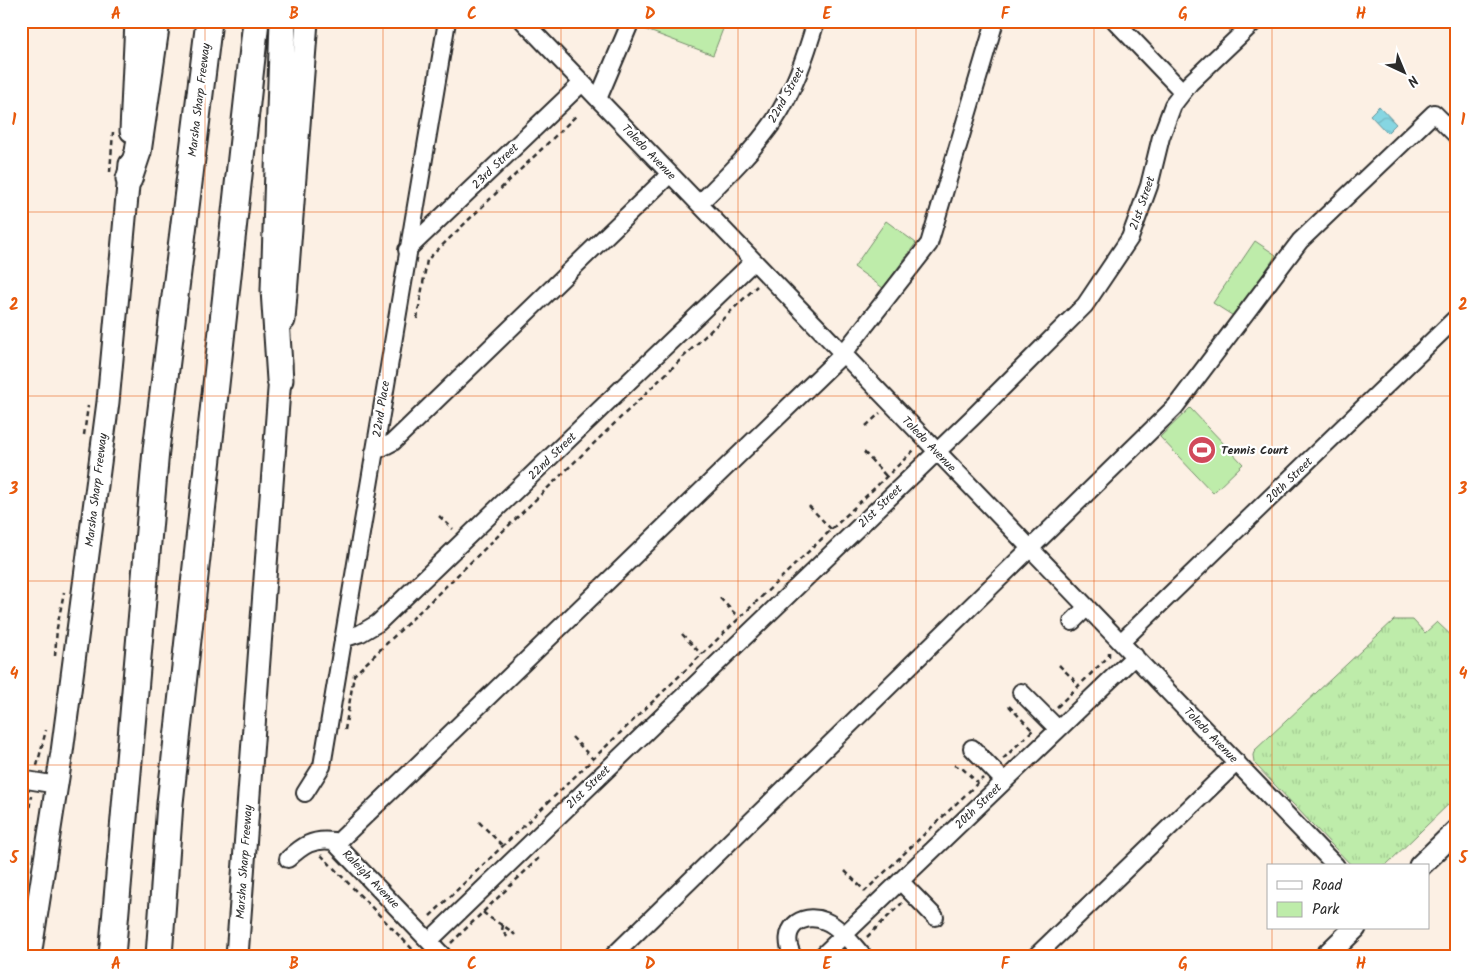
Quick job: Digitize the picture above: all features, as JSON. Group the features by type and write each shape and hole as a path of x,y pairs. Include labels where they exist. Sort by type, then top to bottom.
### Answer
{"highway":[{"path":"119,177 138,152 157,21"},
{"name":"Marsha Sharp Freeway","path":"112,956 156,450 209,21"},
{"path":"161,948 170,803 256,21"},
{"path":"280,380 274,290 283,21"},
{"path":"94,956 123,826"}],"main road":[{"name":"Marsha Sharp Freeway","path":"30,956 28,933 57,785 108,402 119,177 136,21"},
{"name":"Marsha Sharp Freeway","path":"237,956 307,21"},
{"path":"1422,864 1456,831"},
{"path":"1326,956 1353,930"}],"street":[{"name":"22nd Place","path":"305,793 322,766 446,21"},
{"name":"Toledo Avenue","path":"523,21 843,354 885,408 937,451 1087,607 1114,646 1135,656 1334,864"},
{"path":"598,99 631,21"},
{"name":"22nd Street","path":"699,204 740,162 774,120 805,60 816,21"},
{"path":"336,844 843,354 929,244 995,21"},
{"path":"1115,21 1183,92"},
{"name":"21st Street","path":"429,940 898,489 1085,305 1130,238 1149,186 1161,137 1173,105 1183,92 1255,21"},
{"name":"23rd Street","path":"407,250 582,83"},
{"path":"613,956 1175,407 1300,241 1434,113 1456,135"},
{"path":"374,452 393,442 670,174"},
{"name":"22nd Street","path":"343,639 361,633 378,623 754,261"},
{"name":"20th Street","path":"1114,646 1456,318"},
{"path":"1072,622 1087,607"},
{"name":"20th Street","path":"822,956 843,935 871,897 900,881 1135,656"},
{"path":"1021,692 1058,730"},
{"path":"972,748 1004,781"},
{"path":"1036,956 1237,762"},
{"path":"28,780 57,785"},
{"name":"Raleigh Avenue","path":"308,843 321,839 333,841 442,954"},
{"path":"288,859 308,843"},
{"path":"900,881 935,917"},
{"path":"793,956 790,949 789,936 792,928 799,921 810,917 827,922 859,952"}],"path":[{"path":"417,319 427,260 578,114"},
{"path":"113,129 119,177"},
{"path":"345,730 354,675 759,284 754,261"},
{"path":"84,442 90,398"},
{"path":"874,408 885,408"},
{"path":"885,408 886,421"},
{"path":"866,426 885,408"},
{"path":"430,916 914,450 907,442"},
{"path":"864,452 898,489"},
{"path":"809,506 831,529"},
{"path":"439,516 453,530"},
{"path":"55,658 58,621 64,590"},
{"path":"720,598 739,618"},
{"path":"682,634 701,654"},
{"path":"858,898 871,897 978,783 1110,656 1114,646"},
{"path":"1059,665 1079,685"},
{"path":"1009,706 1044,742"},
{"path":"21,870 28,780 47,724"},
{"path":"572,737 593,759"},
{"path":"954,765 963,769 978,783"},
{"path":"479,822 503,846"},
{"path":"308,843 420,956"},
{"path":"442,954 547,850"},
{"path":"845,871 871,897"},
{"path":"859,952 912,894"},
{"path":"483,912 515,935"},
{"path":"503,925 502,931 510,940"}],"green space":[{"path":"644,21 726,21 713,55 641,28"},
{"path":"886,221 916,243 883,288 854,267"},
{"path":"1255,241 1276,255 1235,317 1213,303"},
{"name":"Tennis Court","path":"1190,408 1243,464 1213,493 1160,437"},
{"path":"1394,620 1413,620 1425,633 1437,622 1456,640 1456,797 1387,864 1350,864 1254,763 1253,755 1255,750"}],"water":[{"path":"1379,106 1396,124 1387,133 1370,115"}],"place":[{"name":"Tennis Court","path":"1202,450"}]}
